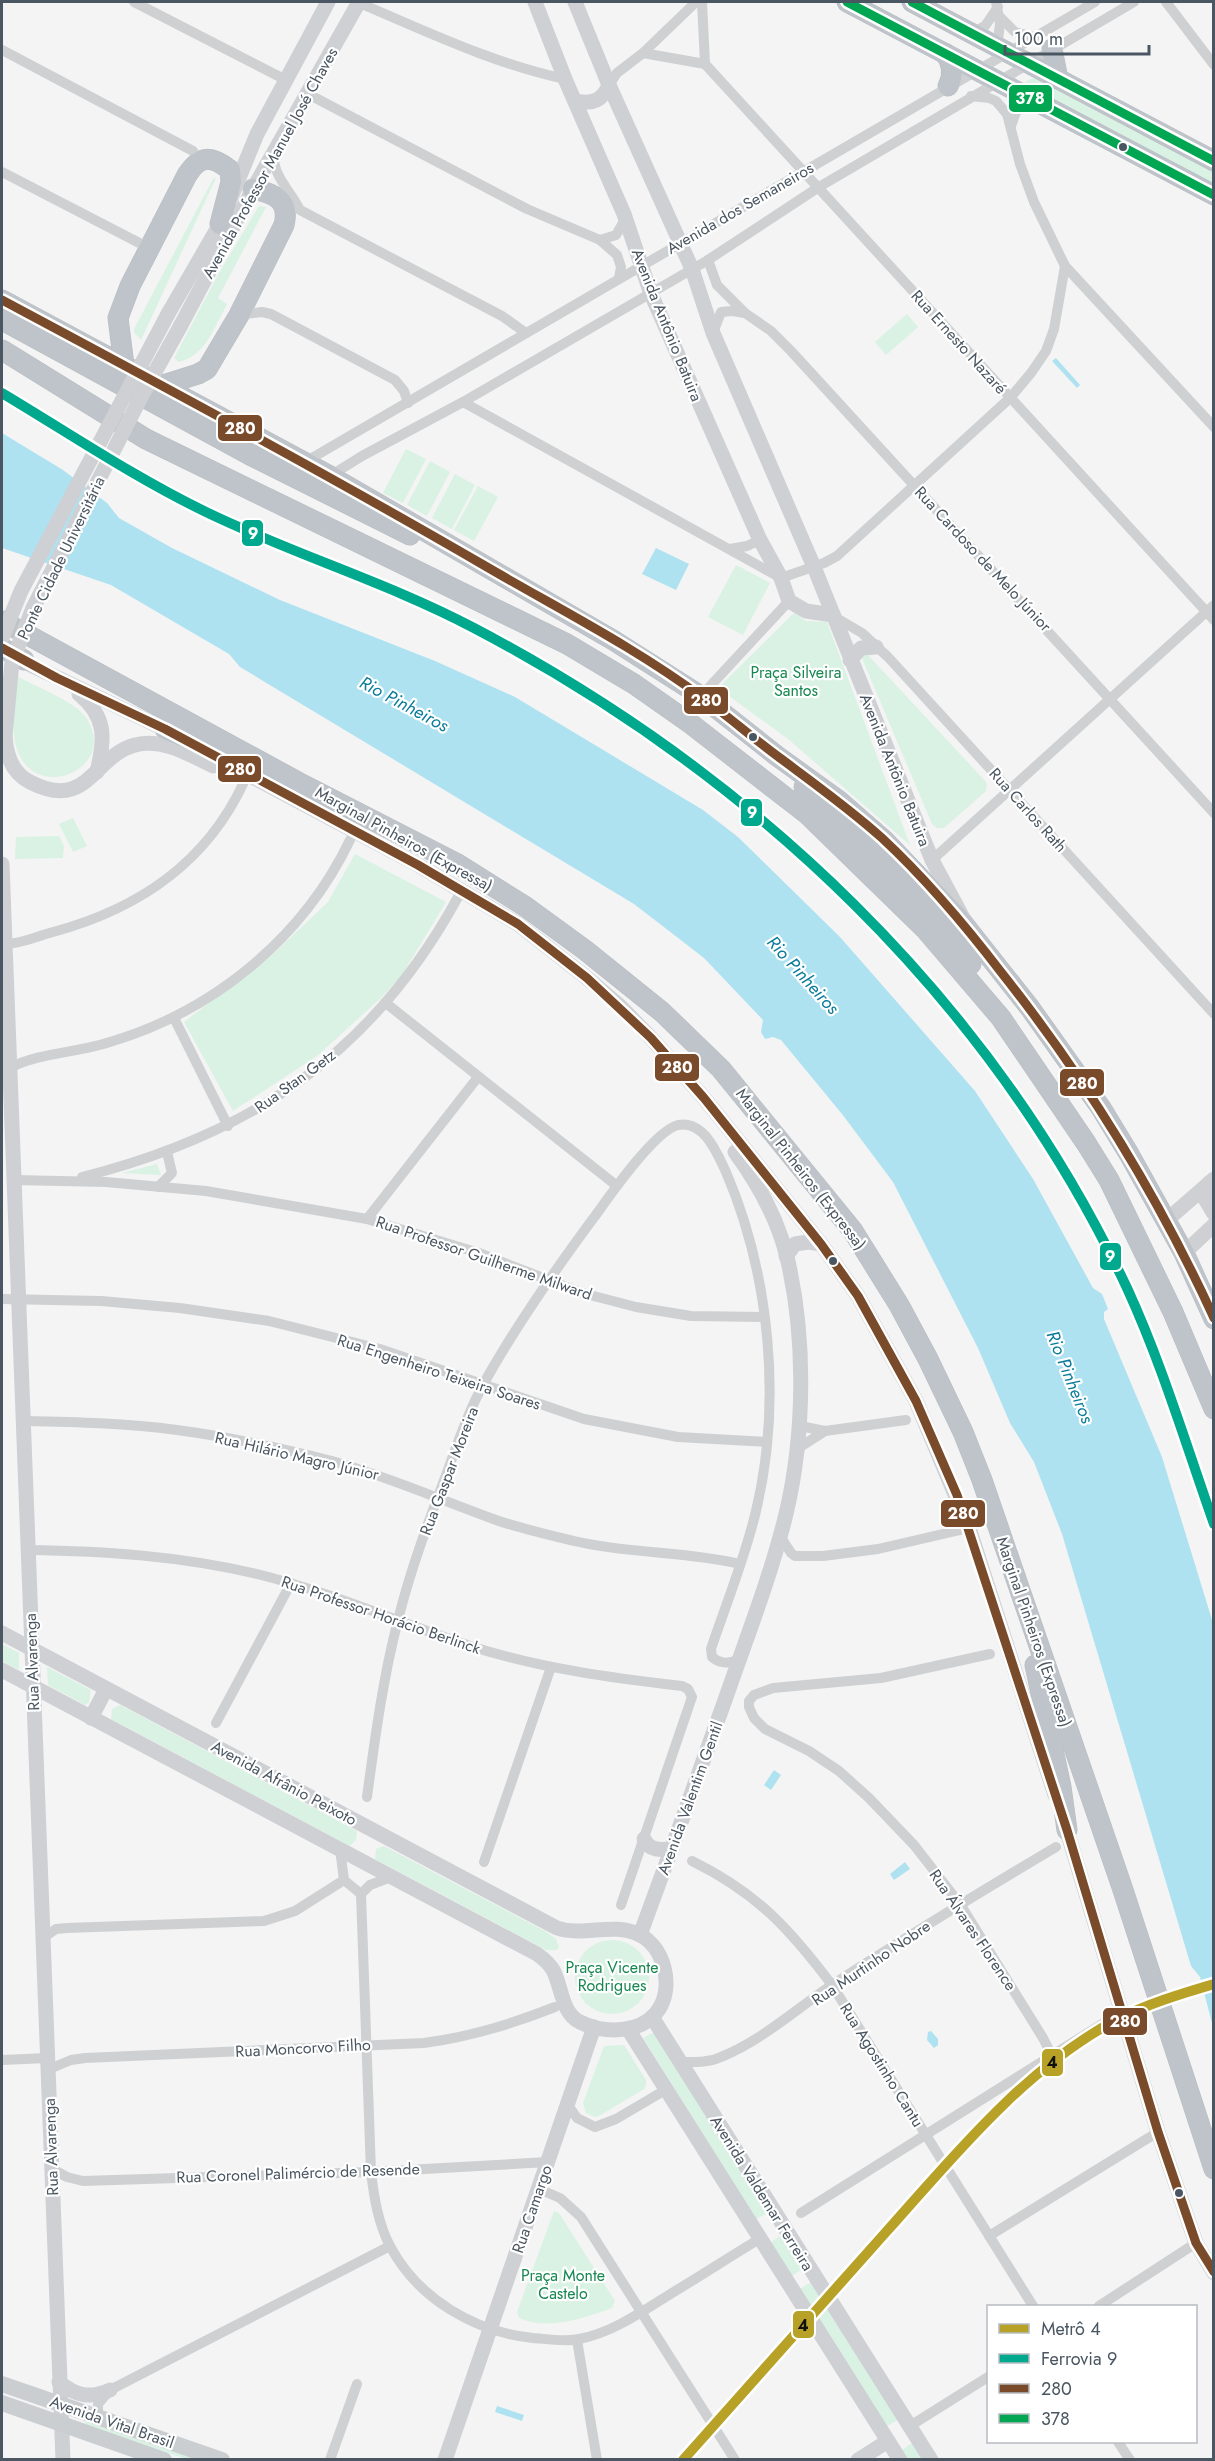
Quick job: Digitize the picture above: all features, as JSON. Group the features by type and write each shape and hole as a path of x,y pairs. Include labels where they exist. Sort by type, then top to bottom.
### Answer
{"highway":[{"path":"847,2 1214,195"},
{"path":"912,2 1214,161"},
{"path":"1043,40 1058,79"},
{"path":"945,53 951,67 948,86"},
{"path":"124,365 118,318 148,249 187,175 197,161 204,159 223,164 230,170 231,182 220,224"},
{"path":"163,385 207,369 293,215 286,210 280,198 253,189"},
{"path":"2,300 306,462 613,640 701,696 777,756 838,800 885,841 962,922 1030,1008 1101,1108 1167,1220 1214,1319"},
{"path":"2,320 328,496 449,554 479,562"},
{"path":"2,350 147,439 567,644 634,684 747,765 807,814 925,928 1001,1018 1109,1180 1173,1312 1214,1409"},
{"name":"Marginal Pinheiros (Expressa)","path":"2,621 298,782 456,863 526,907 585,950 662,1012 721,1069 853,1230 899,1305 963,1432 1023,1598 1122,1887 1214,2169"},
{"path":"2,648 24,660"},
{"path":"165,729 298,782"},
{"path":"777,756 812,796 884,863 921,902 963,952 985,985 1001,1018"},
{"path":"1023,1598 1067,1830"}],"main road":[{"name":"Avenida Professor Manuel José Chaves","path":"168,314 220,224 257,134 328,2"},
{"name":"Avenida Professor Manuel José Chaves","path":"181,326 253,189 359,2"},
{"name":"Avenida Antônio Batuira","path":"535,2 624,214 651,294 760,540 781,578 789,602"},
{"name":"Avenida Antônio Batuira","path":"575,2 609,85 692,269 713,333 814,567 932,860 961,913 962,922"},
{"path":"576,100 586,103 600,99 609,85"},
{"name":"Ponte Cidade Universitária","path":"2,638 21,591 168,314"},
{"name":"Ponte Cidade Universitária","path":"181,326 141,397 33,608 12,662 5,735 9,758 16,772 38,786 49,789 70,789 81,785 125,749 151,743 178,749 458,897"},
{"path":"789,602 806,611 833,615"},
{"path":"850,660 861,648 876,647"},
{"path":"2,654 24,660 165,729 418,865 508,918 587,978 651,1038 704,1098 821,1244 858,1296 916,1401 969,1527 1067,1830 1158,2132 1198,2246 1214,2283"},
{"path":"57,678 87,701 99,718 103,743 97,773"},
{"name":"Rua Alvarenga","path":"2,864 63,2460"},
{"name":"Avenida Valentim Gentil","path":"458,897 531,943 586,987 655,1053 704,1111 745,1165 768,1209 786,1256 797,1334 800,1426 786,1514 738,1660 640,1935"},
{"path":"1167,1220 1211,1181"},
{"path":"1211,1181 1205,1199 1214,1214"},
{"path":"1184,1253 1214,1225"},
{"path":"786,1256 795,1244 809,1242 821,1244"},
{"name":"Avenida Afrânio Peixoto","path":"2,1634 537,1918 567,1932 621,1929 640,1935"},
{"name":"Avenida Afrânio Peixoto","path":"2,1670 537,1954 549,1963 570,2013 578,2021 594,2027"},
{"path":"91,1718 106,1689"},
{"path":"644,1839 646,1844 654,1849 672,1849"},
{"path":"594,2027 628,2029 652,2017 662,2003 665,1972 659,1953 652,1943 640,1935"},
{"name":"Avenida Valdemar Ferreira","path":"652,2017 929,2457"},
{"name":"Rua Camargo","path":"445,2460 594,2027"},
{"name":"Avenida Valdemar Ferreira","path":"628,2029 900,2460"},
{"path":"1198,2246 1214,2273"},
{"path":"791,2286 812,2271"},
{"path":"60,2382 68,2390 84,2396 99,2395 111,2390"},
{"name":"Avenida Vital Brasil","path":"2,2384 222,2460"},
{"name":"Avenida Vital Brasil","path":"2,2403 164,2460"},
{"path":"858,2460 888,2440"}],"street":[{"path":"134,2 286,80"},
{"path":"359,2 497,59 538,73 566,79"},
{"path":"609,85 617,73 643,53 696,2"},
{"path":"643,53 705,64 702,2"},
{"name":"Avenida dos Semaneiros","path":"330,476 651,294 708,260 819,187 1028,63 1043,40 1095,2"},
{"name":"Avenida dos Semaneiros","path":"306,462 976,70 1002,50 1043,40 1134,2"},
{"path":"1166,2 1214,65"},
{"path":"972,33 985,26 998,8"},
{"path":"998,8 1015,32 1043,40"},
{"path":"998,8 1002,50"},
{"path":"2,50 193,151"},
{"name":"Rua Ernesto Nazaré","path":"705,64 1010,398 1210,608 1214,620"},
{"path":"308,94 527,209 600,240 617,255 621,267 619,278"},
{"path":"972,96 996,101 1007,114 1020,164 1034,202 1065,266 1214,427"},
{"path":"1010,126 1016,112 1032,99"},
{"path":"274,154 276,174 292,195 293,215 502,316 526,333"},
{"path":"2,172 148,249"},
{"path":"600,240 616,235 623,223 624,214"},
{"name":"Rua Cardoso de Melo Júnior","path":"708,260 717,285 745,313 771,331 791,351 1214,813"},
{"path":"464,402 649,507 781,578 814,567 837,556 1010,398 1046,351 1054,329 1065,266"},
{"path":"713,333 721,312 732,310 745,313"},
{"path":"239,315 262,312 271,314 395,380 404,392 408,404"},
{"path":"346,440 362,456"},
{"path":"730,549 747,546 760,540"},
{"path":"701,696 789,602"},
{"path":"932,860 1011,791 1210,608"},
{"name":"Rua Carlos Rath","path":"833,615 862,633 888,657 1214,1014"},
{"path":"5,944 23,943 81,924 137,900 160,884 191,857 219,826 244,782"},
{"path":"9,1068 28,1058 110,1042 174,1018 230,983 273,948 314,902 338,866 350,840"},
{"name":"Rua Stan Getz","path":"70,1180 167,1152 228,1126 261,1107 318,1068 387,1004 425,954 458,897"},
{"path":"387,1004 617,1186"},
{"path":"174,1018 228,1126"},
{"path":"368,1219 478,1077"},
{"name":"Rua Gaspar Moreira","path":"367,1797 386,1675 398,1619 466,1421 483,1385 548,1280 617,1186 666,1130 686,1125 701,1131 710,1140 720,1159 738,1202 752,1247 763,1317"},
{"path":"158,1187 172,1173 167,1152"},
{"name":"Rua Professor Guilherme Milward","path":"172,1173 183,1182 206,1191"},
{"name":"Rua Professor Guilherme Milward","path":"14,1180 70,1180 206,1191 368,1219 479,1253 582,1293 636,1307 691,1316 763,1317"},
{"name":"Rua Engenheiro Teixeira Soares","path":"2,1299 101,1301 180,1308 269,1321 380,1349 584,1419 678,1437 767,1442"},
{"path":"738,1660 729,1663 717,1661 712,1657 711,1649 757,1509 770,1406 770,1371 763,1317"},
{"path":"800,1426 825,1431 906,1420"},
{"name":"Rua Hilário Magro Júnior","path":"23,1422 101,1423 166,1429 257,1444 333,1461 388,1478 502,1521 576,1541 624,1550 719,1559 740,1564"},
{"path":"797,1449 825,1431"},
{"path":"780,1536 795,1556 823,1556 878,1549 969,1527"},
{"name":"Rua Professor Horácio Berlinck","path":"27,1550 107,1551 159,1556 223,1567 291,1583 473,1647 551,1668 682,1686 688,1689 692,1697"},
{"path":"216,1723 291,1583"},
{"name":"Rua Álvares Florence","path":"990,1654 881,1678 761,1690 749,1701 754,1718 765,1729 839,1771 869,1798 914,1845 960,1904 1044,2038 1052,2055"},
{"path":"484,1862 551,1668"},
{"name":"Avenida Valentim Gentil","path":"621,1905 692,1697"},
{"name":"Rua Murtinho Nobre","path":"680,2062 700,2062 719,2058 748,2044 798,2012 832,1985 960,1904 1056,1847"},
{"path":"340,1849 344,1880 362,1894"},
{"name":"Rua Agostinho Cantu","path":"692,1861 724,1878 776,1917 802,1945 832,1985 1033,2305"},
{"path":"391,1877 370,1885 362,1894 371,2172 374,2195 390,2246 425,2291 450,2311 490,2330 516,2336 577,2340 603,2332 642,2312 761,2238"},
{"path":"43,1938 56,1929 67,1928 264,1921 295,1911 344,1880"},
{"name":"Rua Moncorvo Filho","path":"2,2060 47,2064 86,2058 424,2043 463,2037 500,2027 555,2007"},
{"path":"801,2213 1110,2019"},
{"path":"567,2105 577,2118 595,2127 605,2125 667,2089"},
{"path":"989,2236 1158,2132"},
{"name":"Rua Coronel Palimércio de Resende","path":"52,2169 67,2177 83,2181 371,2172 548,2162"},
{"path":"539,2189 560,2198 581,2217 735,2460"},
{"path":"98,2417 99,2400 111,2390 390,2246"},
{"path":"1102,2305 1198,2246"},
{"path":"577,2340 597,2460"},
{"path":"910,2427 987,2378"},
{"path":"330,2460 357,2384"},
{"path":"1119,2443 1130,2460"}],"green space":[{"path":"1040,74 1213,166 1213,189 1022,84"},
{"path":"216,178 141,340 134,333 134,329 213,179"},
{"path":"259,206 266,207 218,298 227,304 224,310 202,348 188,359 179,362 174,358 220,271"},
{"path":"907,314 918,327 886,355 875,342"},
{"path":"406,449 426,459 403,503 383,493"},
{"path":"430,461 450,472 427,516 407,505"},
{"path":"455,474 475,485 452,529 432,518"},
{"path":"478,486 498,497 474,541 454,530"},
{"path":"736,565 770,583 743,635 708,617"},
{"name":"Praça Silveira Santos","path":"794,613 806,621 827,622 910,845 788,739 718,688"},
{"name":"Praça Silveira Santos","path":"867,654 987,783 986,791 944,828 937,828 932,824 861,656"},
{"path":"18,677 64,700 85,716 93,735 92,751 84,764 71,773 55,777 39,774 25,764 14,738"},
{"path":"73,818 87,846 73,852 59,824"},
{"path":"59,836 64,846 63,858 15,859 16,837"},
{"path":"355,854 446,902 402,975 381,998 317,1056 233,1111 184,1022 270,957 328,902"},
{"path":"157,1164 161,1175 122,1173"},
{"path":"2,1644 19,1653 19,1670 2,1661"},
{"path":"47,1667 91,1690 89,1703 85,1705 48,1685"},
{"path":"120,1705 357,1831 356,1840 350,1846 111,1719 112,1709"},
{"path":"384,1846 545,1931 556,1939 559,1947 557,1950 546,1950 375,1859 376,1849"},
{"name":"Praça Vicente Rodrigues","path":"612,1940 626,1943 638,1951 646,1963 649,1977 646,1991 638,2003 626,2011 612,2014 598,2011 586,2003 578,1991 575,1977 578,1963 586,1951 598,1943"},
{"path":"654,2032 768,2213 756,2219 643,2038"},
{"path":"624,2045 646,2080 644,2089 599,2116 595,2117 586,2113 583,2103 604,2046"},
{"name":"Praça Monte Castelo","path":"554,2211 559,2213 615,2301 612,2308 566,2322 530,2322 519,2318 517,2312"},
{"path":"782,2235 803,2268 792,2276 771,2242"},
{"path":"811,2282 898,2420 887,2426 800,2289"},
{"path":"86,2420 200,2459 186,2459 84,2424"},
{"path":"912,2443 923,2459 908,2459 902,2450"}],"water":[{"path":"1056,358 1080,385 1077,388 1052,361"},
{"name":"Rio Pinheiros","path":"2,433 63,470 107,503 119,518 172,548 280,600 435,661 515,697 703,810 738,837 840,937 975,1091 1033,1179 1093,1288 1102,1294 1108,1309 1104,1312 1104,1319 1162,1457 1213,1623 1213,2027 1200,1977 1191,1966 1062,1534 1034,1462 1010,1423 978,1348 893,1182 842,1114 781,1040 773,1037 765,1039 761,1032 763,1020 704,958 634,904 240,667 229,654 111,585 2,548"},
{"path":"656,548 689,564 676,590 642,574"},
{"path":"774,1770 781,1775 771,1790 764,1785"},
{"path":"905,1862 910,1869 894,1880 890,1874"},
{"path":"931,2031 938,2039 938,2045 934,2048 927,2040 928,2032"},
{"path":"497,2406 524,2415 522,2421 495,2412"}],"metro line":[{"name":"4","path":"683,2460 938,2173 1021,2089 1082,2040 1116,2020 1152,2004 1214,1984"}],"rail line":[{"name":"9","path":"2,393 178,498 271,541 374,582 441,612 474,628 577,687 675,752 768,825 854,905 934,991 1007,1084 1071,1183 1140,1317 1163,1375 1214,1524"}],"transit line":[{"name":"378","path":"847,2 1214,195"},
{"name":"378","path":"912,2 1214,161"},
{"name":"280","path":"2,300 427,532 651,662 703,698 870,827 914,870 959,920 1062,1054 1144,1182 1214,1318"},
{"name":"280","path":"2,648 57,678 165,729 418,865 518,924 587,978 651,1038 704,1098 821,1244 858,1296 916,1401 957,1495 1067,1830 1158,2132 1196,2243 1214,2272"}]}
